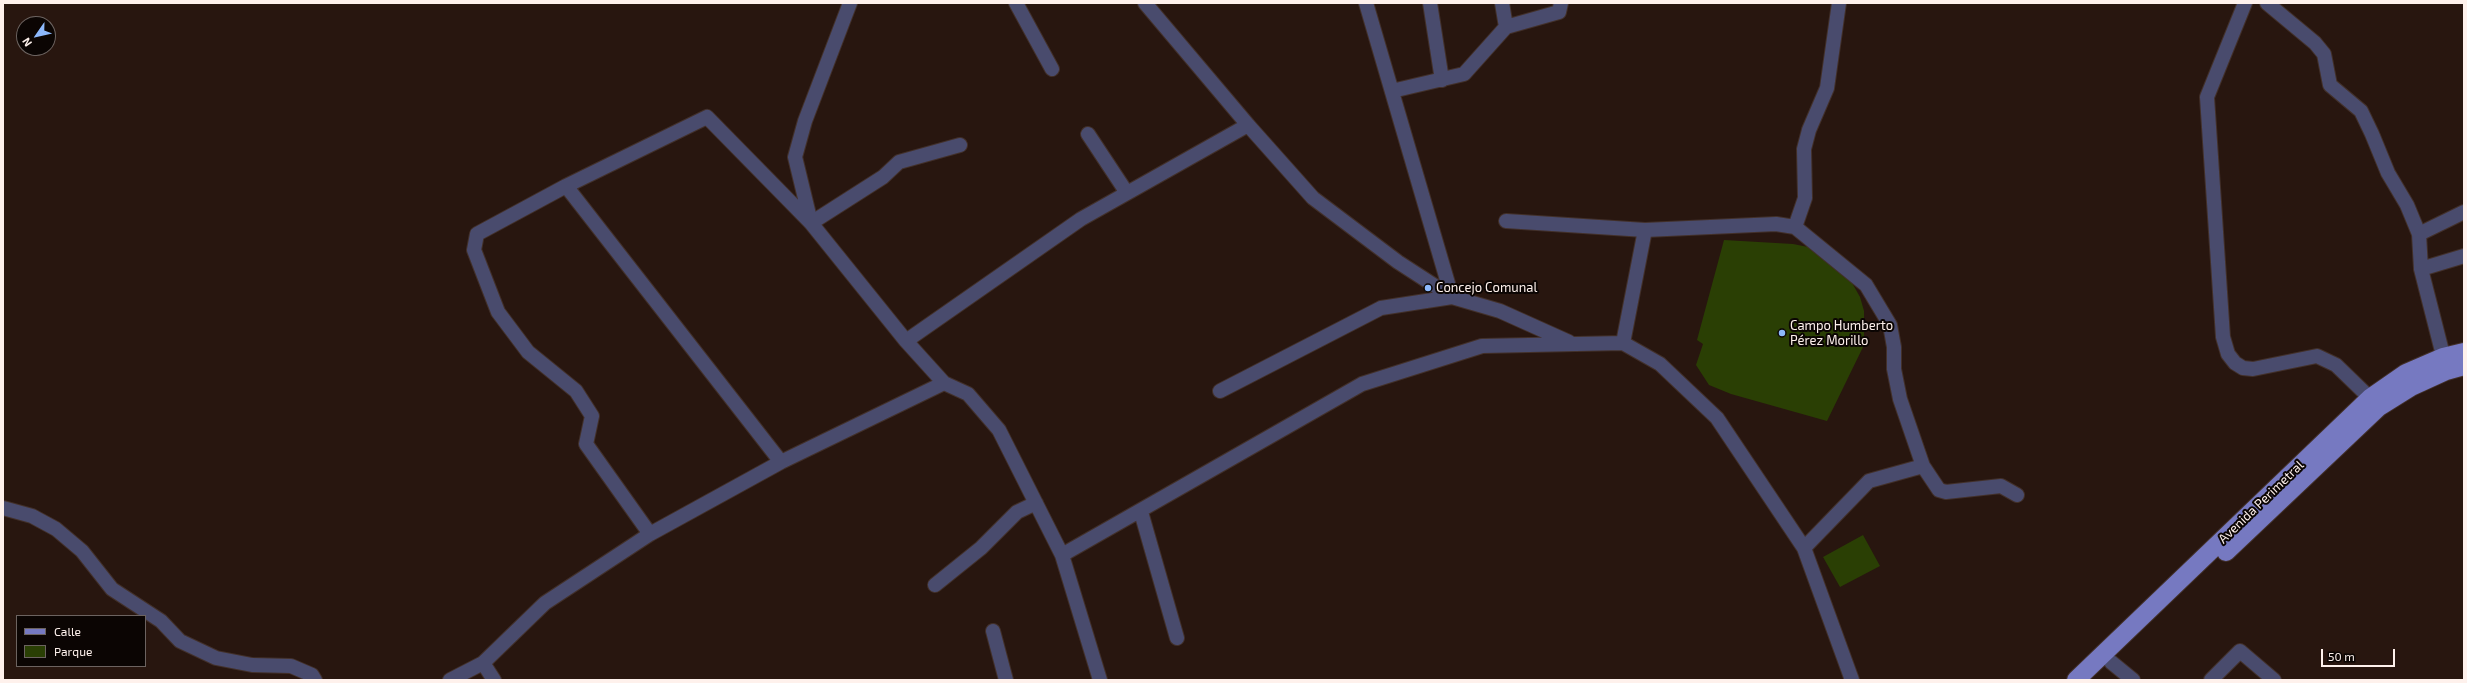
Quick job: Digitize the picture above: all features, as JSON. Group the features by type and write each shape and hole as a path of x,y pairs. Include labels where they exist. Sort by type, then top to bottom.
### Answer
{"main road":[{"name":"Avenida Perimetral","path":"2092,680 2379,407 2464,352"},
{"name":"Avenida Perimetral","path":"2076,680 2370,398 2406,373 2445,364 2464,366"}],"street":[{"path":"811,223 795,157 805,121 850,3"},
{"path":"1016,3 1052,69"},
{"path":"1146,3 1248,124 1313,198 1398,262 1452,297 1500,310 1571,343"},
{"path":"1366,3 1452,297"},
{"path":"1430,3 1442,80"},
{"path":"1502,3 1506,26"},
{"path":"1392,91 1464,74 1506,26 1559,12 1561,3"},
{"path":"1795,227 1805,198 1804,149 1809,130 1827,88 1839,3"},
{"path":"2245,3 2207,98 2223,337 2228,354 2234,363 2243,368 2253,369 2317,356 2336,365 2370,398"},
{"path":"2267,3 2315,43 2324,54 2330,85 2361,111 2388,173 2407,205 2419,234 2421,269 2445,364"},
{"path":"650,534 586,444 592,416 576,391 528,352 498,312 474,250 477,234 566,186 707,117 811,223 906,341 944,383 968,394 999,430 1062,555 1100,680"},
{"path":"906,341 1081,219 1248,124"},
{"path":"1088,134 1128,193"},
{"path":"811,223 883,177 899,162 960,145"},
{"path":"566,186 781,462"},
{"path":"2419,234 2464,212"},
{"path":"1506,221 1645,230 1776,224 1795,227 1866,285 1890,325 1894,347 1894,369 1900,399 1923,466 1939,490 1946,492 2001,486 2017,496"},
{"path":"1622,343 1645,230"},
{"path":"2421,269 2464,256"},
{"path":"1220,391 1381,308 1452,297"},
{"path":"1062,555 1141,512 1362,384 1482,346 1622,343 1660,364 1717,418 1804,548 1852,680"},
{"path":"450,680 483,663 545,604 650,534 781,462 944,383"},
{"path":"1804,548 1869,481 1923,466"},
{"path":"935,585 981,548 1017,512 1036,503"},
{"path":"3,508 32,516 56,528 82,552 112,588 161,621 180,641 216,658 252,665 290,666 312,675 315,680"},
{"path":"1141,512 1177,638"},
{"path":"993,631 1006,680"},
{"path":"2211,680 2240,651 2274,680"},
{"path":"2111,662 2133,680"},
{"path":"483,663 494,680"}],"green space":[{"name":"Campo Humberto Pérez Morillo","path":"1724,240 1793,244 1808,247 1821,253 1851,281 1860,297 1864,311 1864,345 1827,421 1731,394 1709,385 1696,365 1703,344 1697,340"},
{"path":"1863,535 1880,566 1840,587 1823,557"}],"place":[{"name":"Concejo Comunal","path":"1428,288"},
{"name":"Campo Humberto Pérez Morillo","path":"1782,333"}]}
